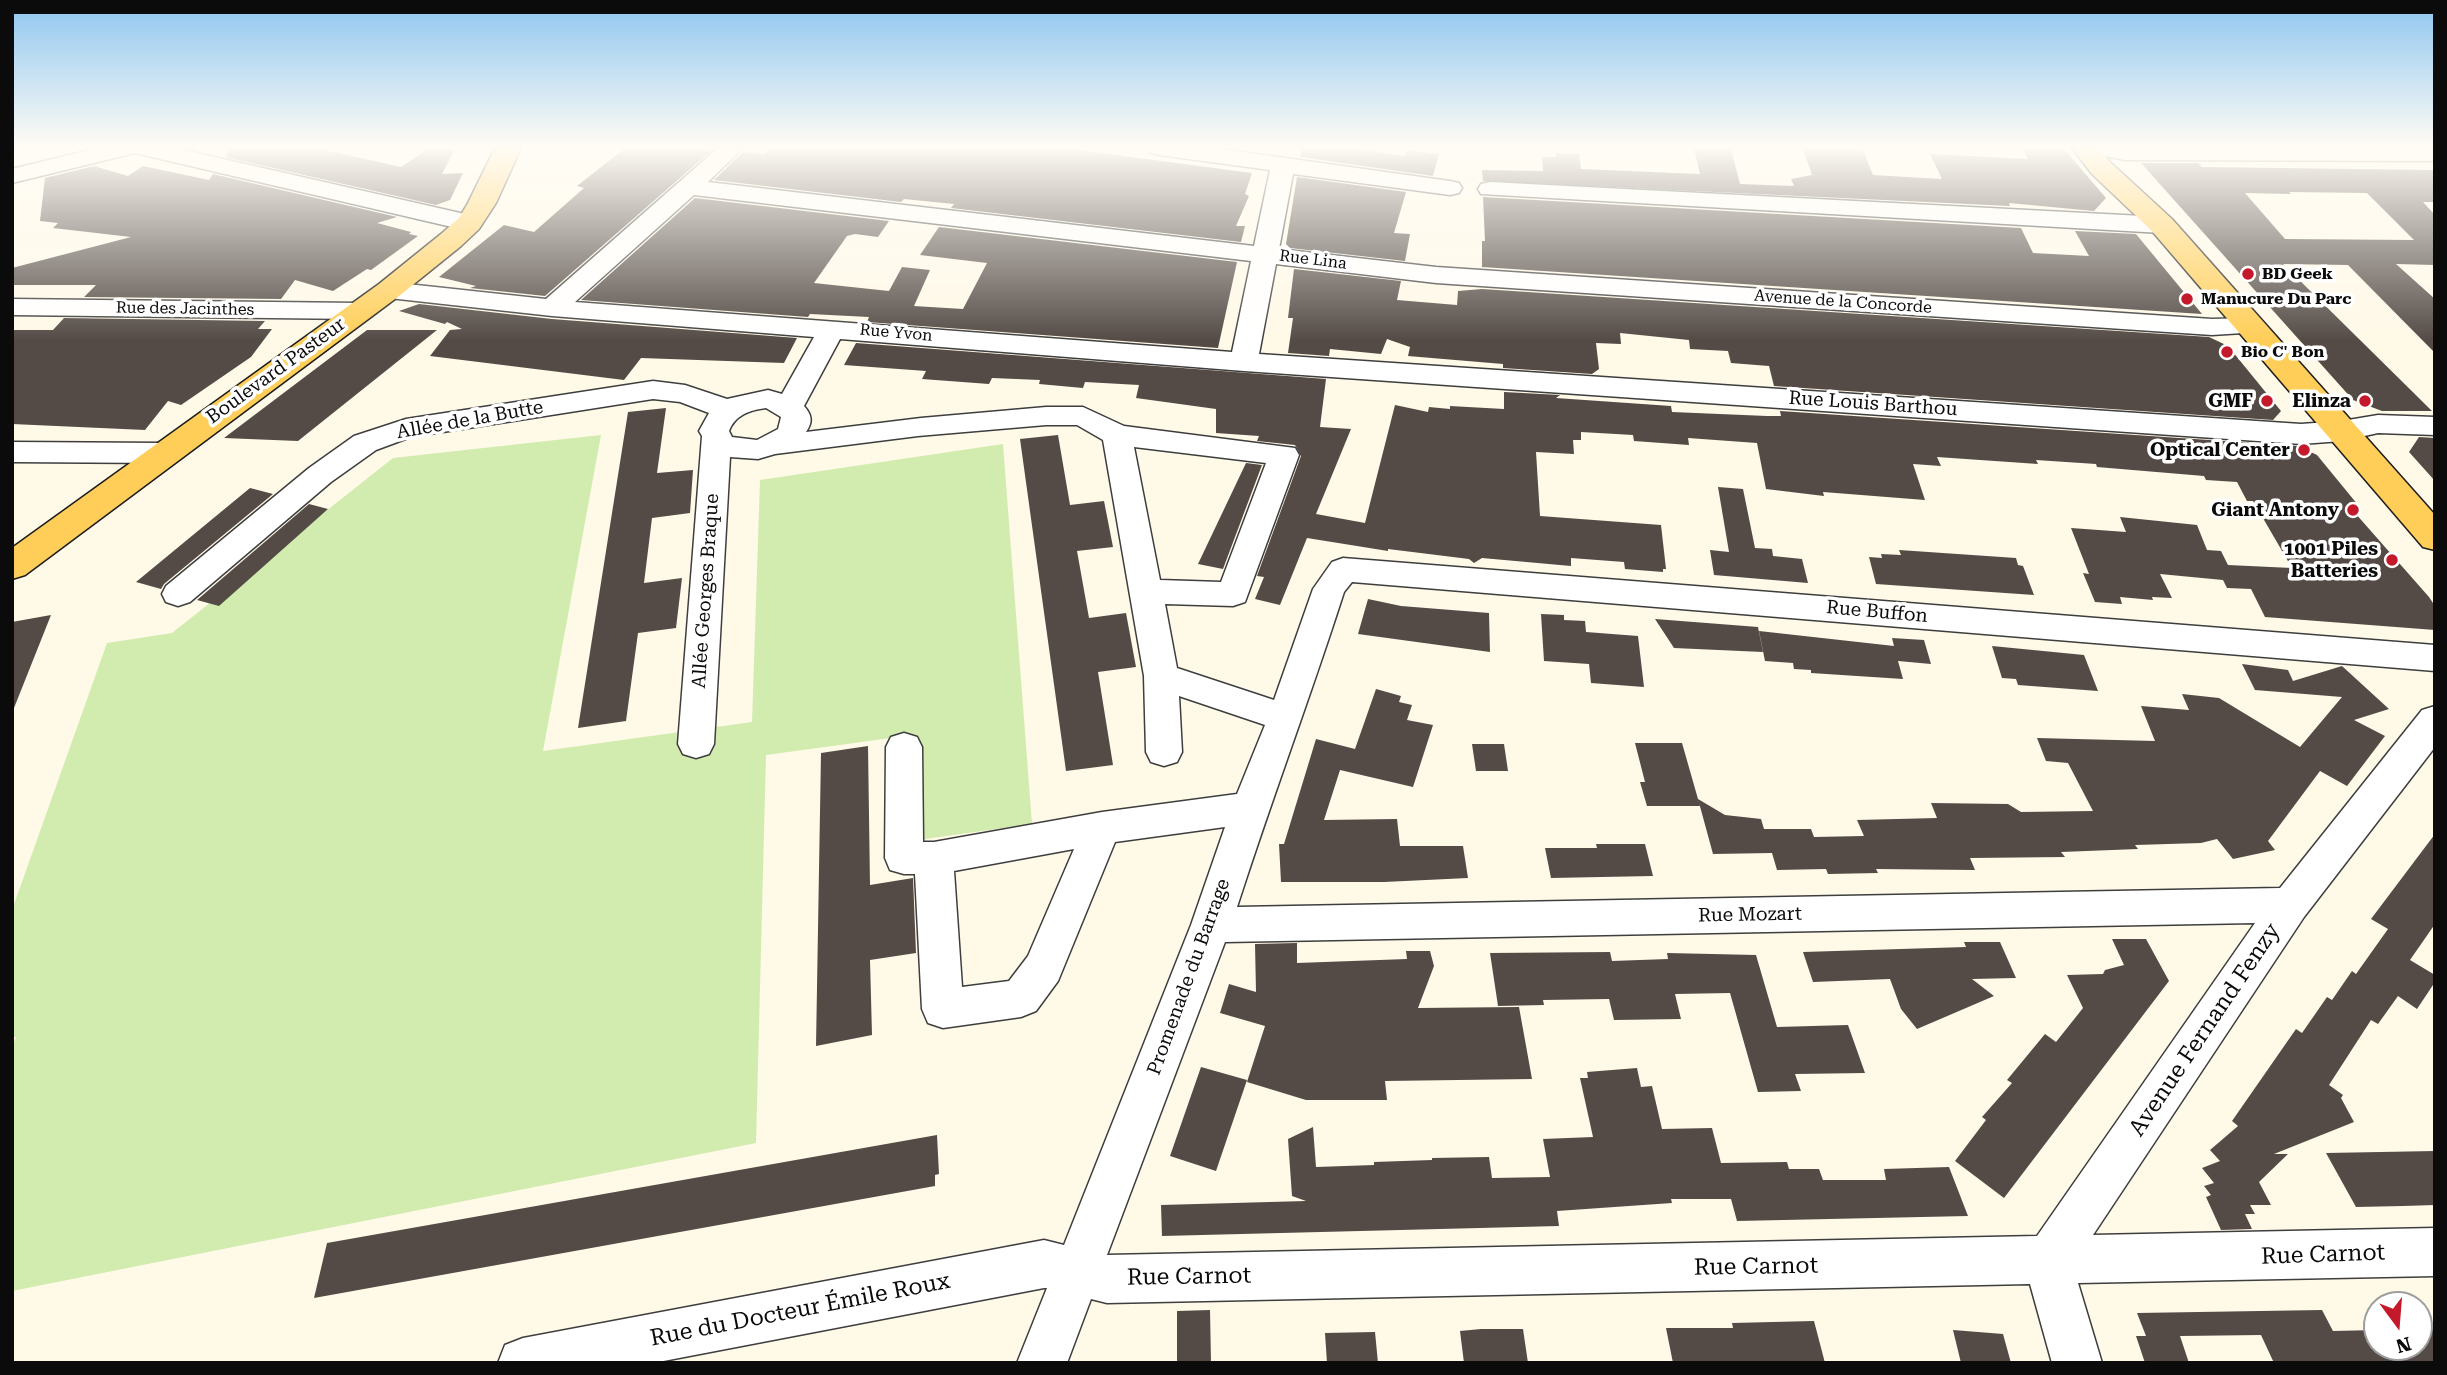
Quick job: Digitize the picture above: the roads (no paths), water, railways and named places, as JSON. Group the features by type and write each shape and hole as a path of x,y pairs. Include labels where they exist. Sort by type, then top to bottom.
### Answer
{"main road":[{"name":"Boulevard Pasteur","path":"12,566 388,290 469,223 475,212"},
{"path":"2148,212 2435,538"}],"street":[{"path":"421,212 469,223"},
{"path":"552,308 661,212"},
{"name":"Rue Lina","path":"906,212 1436,275"},
{"path":"1244,362 1273,212"},
{"path":"1916,212 2162,225"},
{"name":"Avenue de la Concorde","path":"1436,275 2212,327 2249,326"},
{"name":"Rue Yvon","path":"388,290 552,308 1404,373"},
{"name":"Rue des Jacinthes","path":"12,307 358,311"},
{"path":"790,406 832,328"},
{"name":"Rue Louis Barthou","path":"1404,373 2301,433 2342,432 2378,424 2435,426"},
{"name":"Allée de la Butte","path":"178,594 320,475 365,443 406,428 653,390 685,394 722,424"},
{"path":"776,445 795,430 798,421 790,406 768,400 741,404 722,424 721,444 752,452 776,445 914,428 1046,416 1083,416 1117,435 1284,455 1233,594 1146,591"},
{"name":"Allée Georges Braque","path":"696,744 722,424"},
{"path":"1117,435 1161,676 1164,752"},
{"path":"12,452 163,453"},
{"name":"Rue Buffon","path":"1329,589 1343,570 1362,571 2435,658"},
{"name":"Promenade du Barrage","path":"1042,1363 1211,925 1250,808 1286,718 1329,589"},
{"path":"1161,676 1286,718"},
{"name":"Avenue Fernand Fenzy","path":"2048,1262 2290,905 2435,720"},
{"path":"904,747 904,858 934,858 1102,828 1250,808"},
{"path":"934,858 943,1009 1021,998 1043,968 1102,828"},
{"name":"Rue Mozart","path":"1211,925 2290,905"},
{"name":"Rue Carnot","path":"1078,1271 1107,1279 2048,1262 2435,1252"},
{"path":"2048,1262 2077,1363"},
{"name":"Rue du Docteur Émile Roux","path":"523,1363 1031,1265 1044,1264 1078,1271"}],"place":[{"name":"BD Geek","path":"2248,274"},
{"name":"Manucure Du Parc","path":"2187,299"},
{"name":"Bio C' Bon","path":"2227,352"},
{"name":"GMF","path":"2267,401"},
{"name":"Elinza","path":"2365,401"},
{"name":"Optical Center","path":"2304,450"},
{"name":"Giant Antony","path":"2353,510"},
{"name":"1001 Piles Batteries","path":"2392,560"}]}
